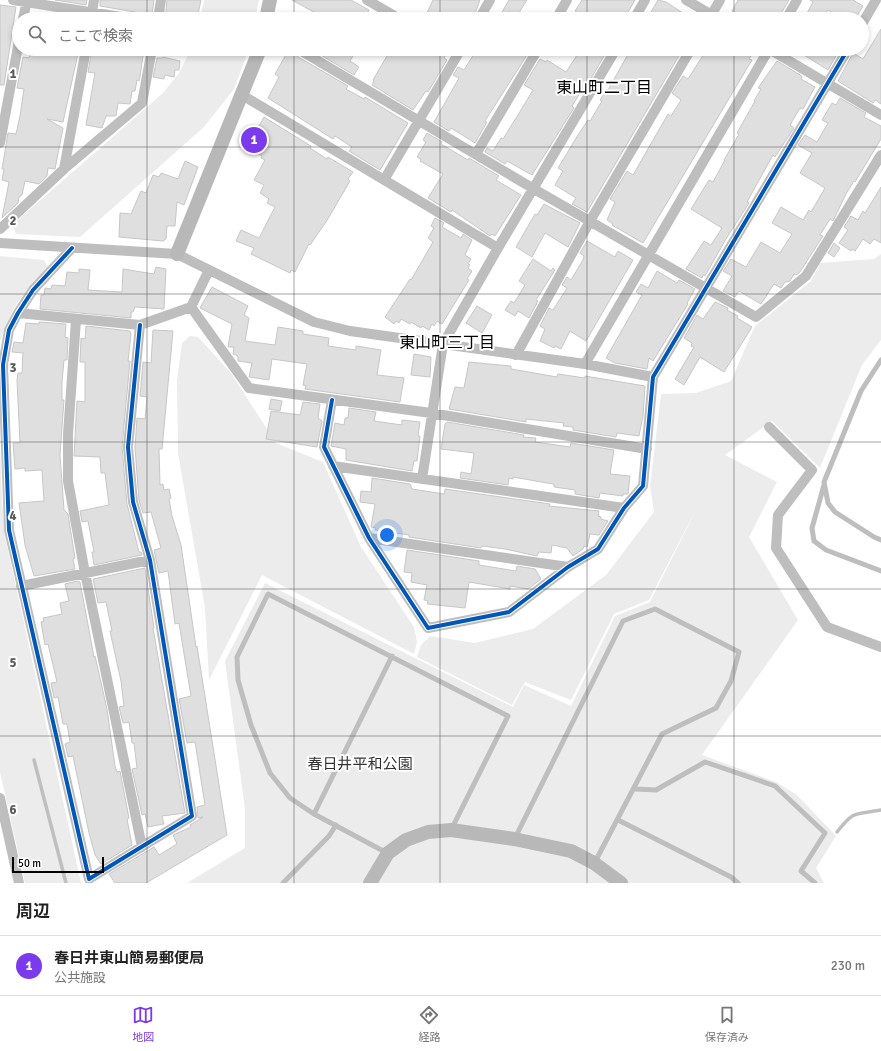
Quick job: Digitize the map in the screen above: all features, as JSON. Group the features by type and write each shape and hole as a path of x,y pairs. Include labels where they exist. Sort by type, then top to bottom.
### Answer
{"street":[{"path":"13,0 26,1 78,12"},
{"path":"92,12 94,0"},
{"path":"159,12 161,0"},
{"path":"267,12 270,0"},
{"path":"367,0 388,12"},
{"path":"483,12 490,0"},
{"path":"560,12 567,0"},
{"path":"638,12 645,0"},
{"path":"686,0 704,12"},
{"path":"715,12 720,0"},
{"path":"790,12 797,0"},
{"path":"869,12 876,0"},
{"path":"24,12 26,1"},
{"path":"0,143 16,56"},
{"path":"64,169 85,56"},
{"path":"0,229 64,169 142,103 151,56"},
{"path":"177,254 257,56"},
{"path":"310,56 534,189 705,289 756,317 806,276 881,155"},
{"path":"384,180 454,56"},
{"path":"476,154 534,56"},
{"path":"422,479 431,413 443,344 612,56"},
{"path":"516,355 590,221 687,56"},
{"path":"584,364 765,56"},
{"path":"781,56 881,115"},
{"path":"332,400 324,447 369,538 428,628 509,612 568,567 598,549 624,508 643,486 653,377 844,56"},
{"path":"242,95 498,248"},
{"path":"0,243 177,254 314,322 350,331 584,364 653,377"},
{"path":"72,248 33,290 18,313 9,330 3,365 9,530 89,881 192,816 150,560 134,502 128,447 140,325"},
{"path":"18,313 76,320 140,325 191,307 209,270"},
{"path":"191,307 249,388 431,413 647,449"},
{"path":"76,320 68,434 68,481 85,573 142,847"},
{"path":"768,427 812,470 778,515 776,548 827,627 881,647"},
{"path":"333,466 624,508"},
{"path":"369,538 568,567"},
{"path":"21,586 150,560"},
{"path":"0,798 19,883"},
{"path":"370,883 388,853 406,840 428,832 451,830 514,838 571,851 594,863 617,881"}],"lane":[{"path":"881,360 861,391 824,482 812,528 814,541 826,550 881,571"},
{"path":"824,482 828,503 835,512 881,540"},
{"path":"388,853 314,814 290,798 270,773 251,725 238,680 237,658 268,594 508,716 451,830"},
{"path":"514,838 622,621 655,609 739,652 731,681 716,708 662,734 635,789 594,863"},
{"path":"314,814 392,656"},
{"path":"635,789 656,790 705,762 775,786 825,833 801,871 815,883"},
{"path":"618,820 731,877 738,883"},
{"path":"283,883 329,836 336,825"}],"green space":[{"path":"204,0 259,0 256,12 201,12"},
{"path":"188,56 246,56 234,89 204,127 80,237 16,234 12,225 163,93 179,73"},
{"name":"春日井平和公園","path":"881,254 881,340 862,365 820,468 772,421 725,455 777,482 749,537 798,620 702,755 776,782 797,795 836,836 816,868 824,883 187,883 245,848 245,809 225,661 265,583 513,707 524,685 571,706 615,616 650,602 700,502 649,600 614,614 571,700 525,682 512,705 417,657 421,645 430,636 475,643 533,629 606,575 654,512 650,486 661,394 696,393 731,381 755,326 811,281 820,263 874,259"},
{"path":"0,256 44,260 48,267 25,293 13,310 0,342"},
{"path":"190,336 198,337 231,373 276,443 323,462 361,547 414,627 417,642 414,654 262,575 209,680 205,608 178,453 177,380 182,343"},
{"path":"0,436 2,502 6,541 81,883 25,883 0,772"}],"building":[{"path":"55,0 87,0 86,5"},
{"path":"100,0 154,0 152,12 135,12 100,6"},
{"path":"167,0 201,0 198,12 166,12"},
{"path":"292,0 351,0 369,10 368,12 314,12"},
{"path":"433,0 480,0 476,12 427,12"},
{"path":"509,0 527,0 519,12 502,12"},
{"path":"582,0 635,0 628,12 575,11"},
{"path":"658,0 666,2 681,12 651,12"},
{"path":"738,0 789,0 782,12 732,11"},
{"path":"810,0 853,0 863,6 859,12 831,12 828,10 827,12 808,12 813,2"},
{"path":"0,5 16,7 15,12 12,12 12,33 4,85 0,85"},
{"path":"881,29 881,104 875,100 873,103 838,81 851,56 858,56 863,59 865,56 869,56 869,49"},
{"path":"29,56 77,56 63,122 47,119 63,128 55,169 48,168 47,176 39,184 25,181 22,195 19,197 18,203 2,218 9,182 2,180 4,169 2,169 8,133 16,134 24,89 17,88 23,57 29,58"},
{"path":"91,56 143,56 139,81 137,80 135,91 132,91 130,104 118,103 116,116 106,116 102,128 86,125 95,73 88,72"},
{"path":"285,56 297,56 348,86 346,89 364,99 365,97 408,123 380,170 349,151 352,147 335,136 333,139 268,98 279,77 275,74"},
{"path":"322,56 353,56 350,61 359,67 354,75"},
{"path":"387,56 445,56 444,58 447,60 428,92 426,91 413,110 372,85 373,80"},
{"path":"473,56 526,56 485,121 487,122 475,143 451,128 449,131 434,122 459,78 453,75 458,67 464,70"},
{"path":"576,56 604,56 584,91 582,90 572,106 574,108 532,175 507,161 505,164 485,152 487,148 493,151 501,138 503,139 533,90 524,85 540,59 546,62 547,60 566,72"},
{"path":"627,56 679,56 587,212 572,204 576,198 555,185 563,171 558,168 588,120 590,121 602,101 600,100 607,89 608,90"},
{"path":"703,56 751,56 749,59 752,60 643,243 612,225 613,224 607,220 615,202 610,199 627,171 633,175 668,114 671,116 681,100 672,93 683,76 688,79"},
{"path":"805,56 836,56 828,70"},
{"path":"163,57 180,61 179,70 175,70 174,77 165,75 164,79 153,77 157,58"},
{"path":"777,61 802,76 801,79 815,87 803,109 800,108 790,125 794,128 775,157 773,155 747,202 749,203 705,276 703,275 702,278 686,269 704,241 711,245 722,228 691,209 709,180 713,182 761,89 758,88"},
{"path":"840,98 866,113 864,117 881,126 881,139 855,182 854,181 847,192 833,221 830,219 820,235 823,236 800,272 796,275 794,274 790,281 785,282 781,288 774,284 761,304 739,291 735,297 723,291 732,276 723,271 731,259 746,267 761,242 780,253 792,234 772,223 781,207 803,220 809,210 811,212 825,188 800,173 812,153 798,145 805,135 817,142 828,123 822,120 832,103 836,105"},
{"path":"264,117 311,146 310,148 327,159 328,157 353,172 348,179 350,181 326,222 310,245 309,244 295,272 291,270 290,273 251,254 254,248 236,241 241,230 259,238 275,207 267,203 269,199 260,193 264,185 254,180 265,160 261,158 262,156 240,142 249,129 255,133"},
{"path":"427,133 442,142 441,144 468,160 469,158 499,176 496,180 521,195 495,236 491,234 490,236 452,210 451,212 428,198 443,174 420,161 421,159 417,157 426,142 423,140"},
{"path":"185,161 198,167 184,205 177,202 175,226 167,226 166,239 163,241 119,237 120,213 131,214 141,191 146,193 153,175 159,177 161,173 178,179"},
{"path":"881,187 881,243 874,239 870,244 863,239 855,251 852,249 851,251 839,243 848,230 844,227 851,216 858,220 863,211 865,213"},
{"path":"544,204 580,223 568,247 545,233 532,257 516,247 535,214 537,215"},
{"path":"435,218 444,223 442,227 461,238 463,234 472,240 465,255 471,259 468,264 470,265 468,268 472,271 467,279 469,280 442,324 437,321 434,326 432,324 429,330 422,326 421,328 411,322 410,324 401,319 399,323 396,321 394,324 385,317 410,279 411,280 433,242 428,238 434,228 431,226"},
{"path":"587,241 615,257 618,251 633,260 586,341 570,331 561,349 555,346 554,348 540,341 545,329 540,326 549,308 553,310 567,288 562,285 567,277 571,280 583,260 584,256 580,253"},
{"path":"834,243 840,248 834,257 828,253"},
{"path":"533,259 551,271 553,268 555,270 536,300 538,301 529,318 518,311 515,316 505,310 511,301 514,303 525,285 519,281"},
{"path":"156,267 166,269 164,309 135,307 133,312 131,312 131,318 40,309 41,295 44,295 45,288 51,289 52,285 65,286 67,272 79,273 79,269 90,270 88,290 122,292 123,269 154,274"},
{"path":"657,271 677,283 679,280 695,289 687,303 688,304 653,361 649,358 647,369 615,363 606,358 642,295 636,292 641,284 648,288"},
{"path":"212,287 248,306 244,315 249,318 245,341 275,345 278,327 303,331 303,334 329,338 328,346 356,350 356,346 381,350 377,375 404,378 400,402 305,389 306,386 303,385 307,364 272,359 269,380 249,377 252,363 238,361 238,356 233,354 234,347 228,347 232,324 200,308"},
{"path":"715,302 728,308 727,310 738,316 737,318 752,327 724,372 700,357 684,385 675,379 694,347 691,346 692,343 684,338 697,315 703,319"},
{"path":"477,306 492,315 482,333 466,323"},
{"path":"39,322 66,324 65,337 68,338 67,360 64,360 62,382 62,400 64,400 60,455 64,510 68,514 75,558 73,559 75,569 34,576 25,545 19,503 44,501 42,470 25,471 25,468 15,469 13,443 20,443 17,380 18,373 22,373 23,353 12,352 14,342 23,343 26,323 39,324"},
{"path":"86,326 130,331 131,334 122,447 127,504 139,552 141,552 142,555 94,565 92,552 94,552 88,521 82,522 80,511 109,505 105,473 101,473 100,457 74,456 77,401 85,402 85,362 80,362 81,338 85,339"},
{"path":"153,330 173,331 162,449 159,449 160,485 163,484 164,490 169,489 172,516 181,545 227,835 146,883 115,883 109,874 154,847 159,855 177,844 173,835 191,827 190,825 203,817 198,818 197,807 205,805 195,742 187,743 179,699 191,696 179,623 175,624 168,571 159,573 154,550 161,548 151,512 143,513 139,501 135,447 137,418 145,419 147,397 140,396 143,362 151,363"},
{"path":"414,354 431,357 430,377 411,375"},
{"path":"469,362 511,366 511,369 557,377 558,374 585,378 585,376 645,386 643,416 639,436 617,433 616,437 573,430 573,427 563,426 564,423 526,419 526,422 449,409 455,387 464,388"},
{"path":"271,399 282,401 280,411 269,409"},
{"path":"303,402 320,404 318,418 322,421 317,447 266,439 271,411 300,415"},
{"path":"349,408 376,412 374,421 402,425 402,420 420,422 417,461 414,461 412,471 346,460 346,449 331,446 335,423 344,425 345,418 348,418"},
{"path":"447,422 524,435 523,437 536,438 535,442 570,447 571,443 614,450 610,474 630,476 628,494 623,494 623,496 600,493 599,498 575,494 575,490 554,487 554,484 513,477 513,479 509,478 508,485 460,478 461,472 471,474 474,453 441,449 445,424"},
{"path":"372,478 410,484 412,489 444,494 445,489 550,504 549,506 599,511 598,516 601,517 601,519 608,521 599,535 590,534 587,547 584,546 583,549 573,556 567,548 552,545 551,553 539,552 537,556 505,549 482,546 481,548 409,537 409,535 375,530 376,528 371,527 375,504 360,502 361,491 371,492"},
{"path":"407,550 479,561 479,565 516,571 517,566 535,569 541,579 528,589 510,586 510,589 469,582 465,608 427,604 428,601 424,600 427,585 411,582 412,573 404,572"},
{"path":"145,568 153,628 185,813 162,816 164,824 148,827 145,814 142,815 132,769 137,768 134,743 132,743 129,722 123,723 119,707 124,706 121,681 110,631 112,631 106,602 98,603 93,579"},
{"path":"77,581 80,582 94,657 95,656 107,709 115,766 117,772 120,771 129,818 127,819 132,845 101,864 95,855 89,833 73,756 68,757 65,744 70,742 67,724 63,724 58,697 54,698 51,683 57,682 48,644 45,645 41,622 44,621 43,618 62,614 60,603 69,601 65,584"}],"waterway":[{"path":"34,760 66,883"},
{"path":"837,832 852,816 860,813 881,810"}],"cycle path":[{"path":"332,400 324,447 369,538 428,628 509,612 568,567 598,549 624,508 643,486 653,377 844,56"},
{"path":"72,248 33,290 18,313 9,330 3,365 9,530 89,879 192,816 150,560 133,502 128,447 140,325"}],"place":[{"name":"春日井東山簡易郵便局","path":"254,140"}],"district":[{"name":"東山町二丁目","path":"604,87"},
{"name":"東山町三丁目","path":"447,342"}]}
